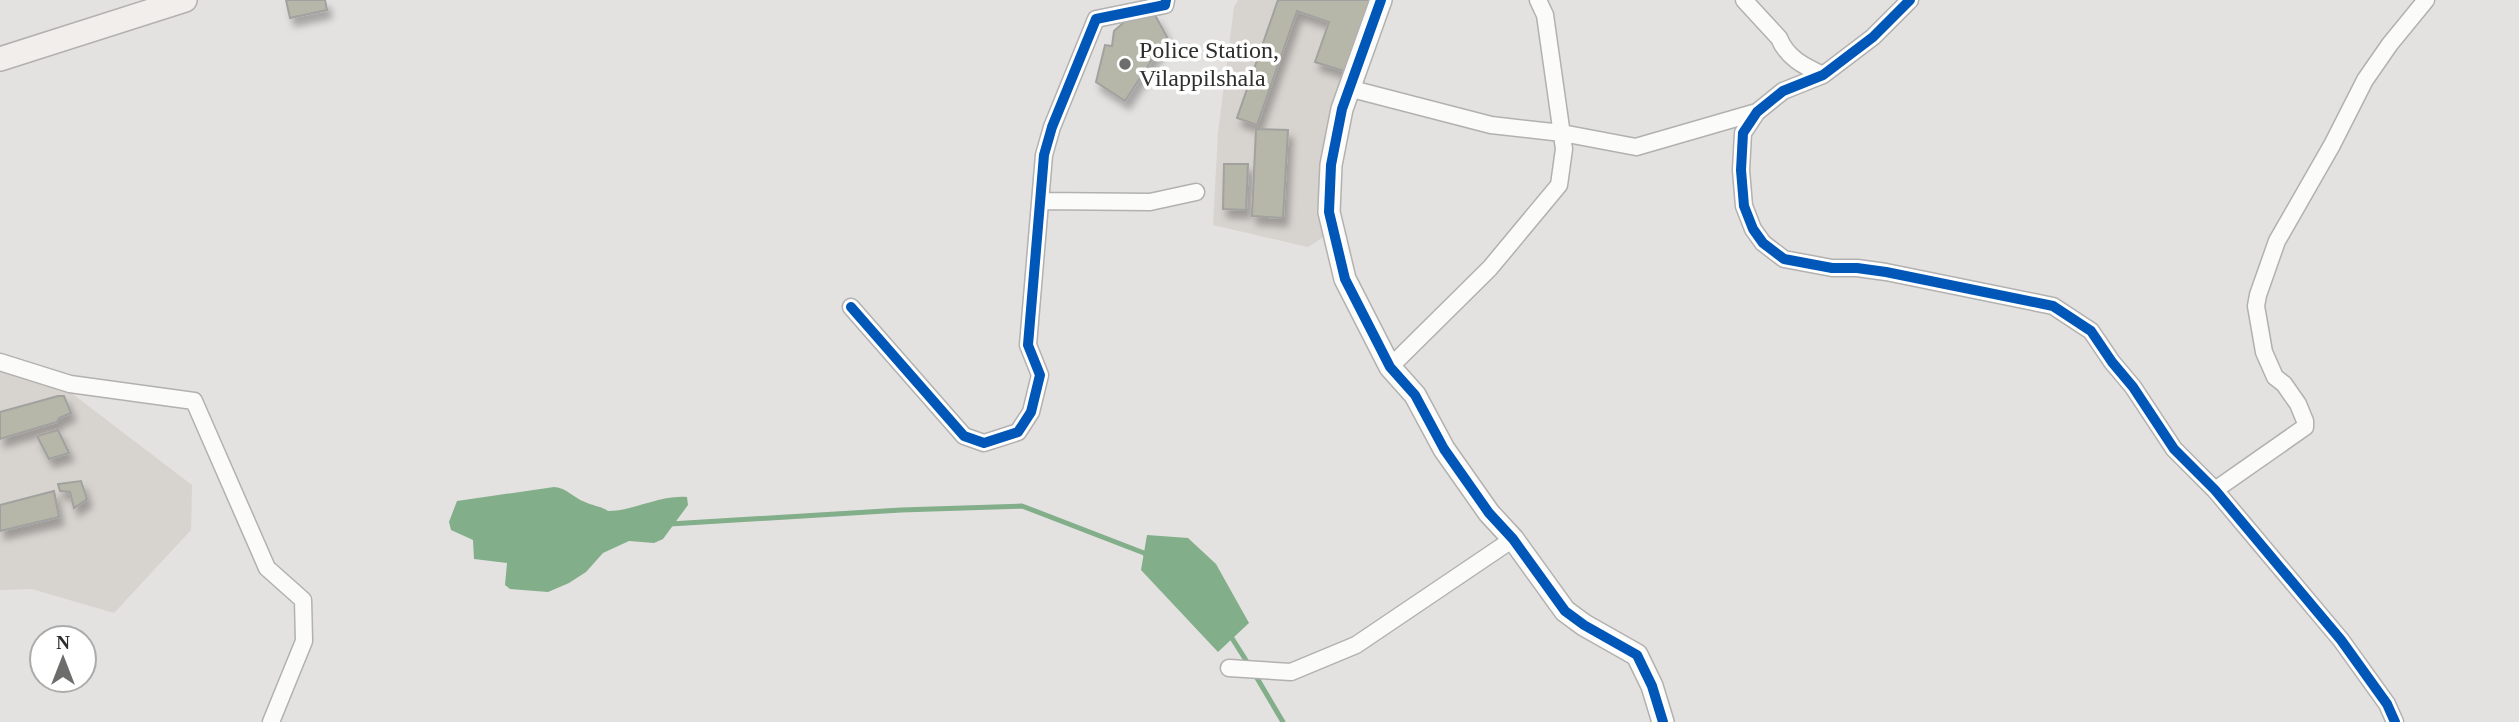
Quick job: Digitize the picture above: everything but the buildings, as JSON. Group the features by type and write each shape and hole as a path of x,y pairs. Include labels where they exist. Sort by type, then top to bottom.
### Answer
{"main road":[{"path":"0,59 186,0"}],"street":[{"path":"851,307 964,436 984,443 1018,432 1031,412 1040,375 1028,345 1044,155 1052,127 1096,19 1165,5 1166,0"},
{"path":"1381,0 1348,89 1331,165 1329,212 1345,279 1390,367 1415,395 1457,469 1489,513 1513,539 1565,611 1593,631 1637,655 1652,686 1663,722"},
{"path":"1390,367 1490,268 1559,185 1564,149 1545,15 1538,0"},
{"path":"1744,0 1779,38 1795,61 1823,75"},
{"path":"1910,0 1873,37 1823,75 1783,91 1757,112 1743,133 1741,170 1744,206 1752,229 1763,243 1784,259 1886,272 2053,306 2091,331 2133,387 2174,449 2215,490 2341,640 2387,704 2395,722"},
{"path":"2215,490 2305,426 2298,404 2284,384 2275,377 2264,352 2256,306 2258,295 2277,241 2332,145 2365,80 2396,35 2426,0"},
{"path":"1348,89 1490,125 1562,132 1636,147 1757,112"},
{"path":"1040,201 1150,202 1196,192"},
{"path":"0,362 70,384 194,401 267,568 303,600 304,641 271,722"},
{"path":"1229,668 1291,672 1356,645 1513,539"}],"shaded area":[{"path":"1238,0 1375,0 1325,236 1308,247 1213,225 1218,133 1234,7"},
{"path":"0,362 66,389 192,485 191,530 114,613 32,589 0,590"},
{"path":"554,487 608,511 677,497 687,497 688,505 663,539 654,543 629,541 603,553 586,572 548,592 510,589 505,585 507,563 474,559 473,540 451,530 449,522 457,501"},
{"path":"1147,535 1188,538 1216,564 1249,623 1218,652 1141,570"}],"waterway":[{"path":"670,524 901,510 1022,506 1144,553 1150,558"},
{"path":"1230,635 1249,665"},
{"path":"1254,673 1283,722"}],"cycle path":[{"path":"851,307 964,436 984,443 1018,432 1031,412 1040,375 1028,345 1044,155 1052,127 1096,19 1165,5 1166,0"},
{"path":"1381,0 1342,109 1331,165 1329,212 1345,279 1390,367 1415,395 1444,449 1489,513 1513,539 1565,611 1637,655 1652,686 1663,722"},
{"path":"1910,0 1873,37 1823,75 1783,91 1757,112 1743,133 1741,170 1744,206 1753,229 1763,243 1784,259 1832,268 1886,272 2053,306 2091,331 2133,387 2174,449 2215,490 2341,640 2387,704 2395,722"}],"place":[{"name":"Police Station, Vilappilshala","path":"1125,64"}]}
